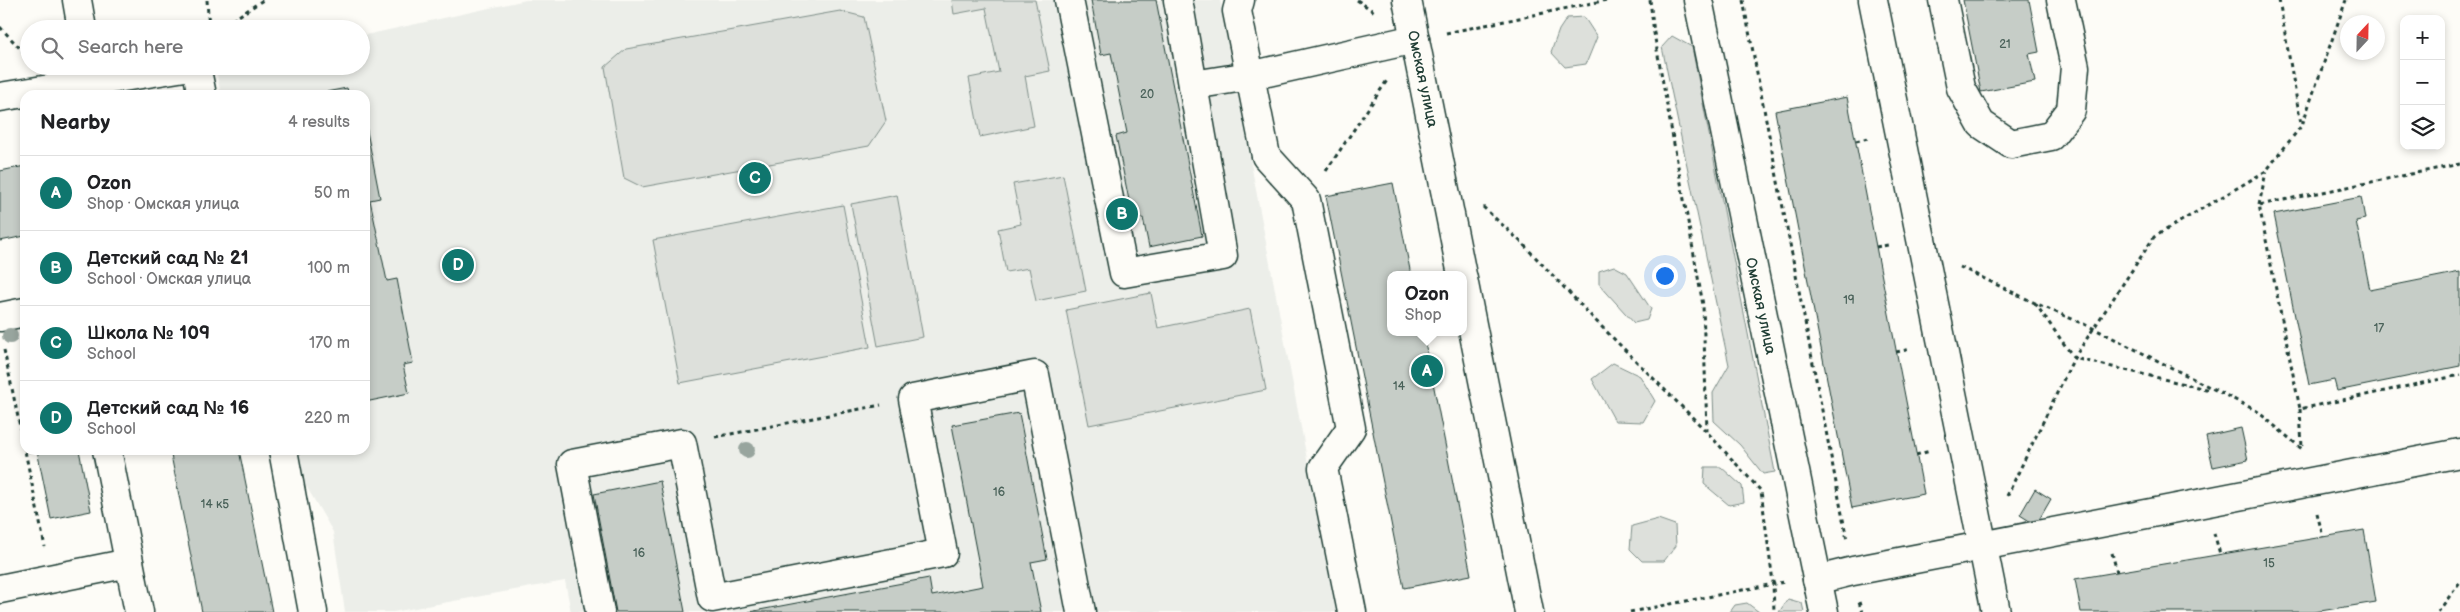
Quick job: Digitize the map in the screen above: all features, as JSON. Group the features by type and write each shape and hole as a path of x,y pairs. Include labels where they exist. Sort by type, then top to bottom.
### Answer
{"street":[{"path":"77,0 80,20"},
{"path":"1069,0 1124,273 1223,256 1178,0"},
{"path":"1240,0 1237,11 1266,156 1306,200 1351,428 1323,468 1352,612"},
{"name":"Омская улица","path":"1407,0 1461,271"},
{"name":"Омская улица","path":"1698,0 1824,612"},
{"path":"1873,0 1996,612"},
{"path":"1943,0 1960,88 1981,124 2011,144 2051,136 2071,110 2075,68 2061,0"},
{"path":"1193,84 1250,76 1415,39"},
{"path":"27,90 86,75"},
{"path":"198,75 201,90"},
{"path":"0,97 20,92"},
{"path":"1467,299 1529,612"},
{"path":"1,329 20,316"},
{"path":"600,612 572,464 682,443 712,598 943,553 913,399 1035,375 1081,612"},
{"path":"1818,580 1853,571 2460,453"},
{"path":"108,455 139,612"},
{"path":"284,455 313,612"},
{"path":"0,589 129,563"}],"path":[{"path":"207,0 208,20"},
{"path":"233,20 263,0"},
{"path":"1306,200 1415,39 1607,0"},
{"path":"1650,0 1654,33 1703,304 1707,432"},
{"path":"1743,0 1862,612"},
{"path":"2279,0 2302,125"},
{"path":"2005,501 2074,358 2154,237 2266,171 2302,125 2346,0"},
{"path":"0,27 20,48"},
{"path":"2259,205 2460,164"},
{"path":"2266,171 2259,205 2300,409 2302,449 2315,481"},
{"path":"1481,205 1521,242 1596,321 1707,432 1761,491 1773,582 1774,612"},
{"path":"1923,249 2035,303 2095,328 2256,411 2302,449"},
{"path":"2035,303 2074,358 2216,391"},
{"path":"1,329 20,424"},
{"path":"2300,409 2460,375"},
{"path":"682,443 913,399"},
{"path":"26,455 51,579"},
{"path":"1630,612 1773,582 1818,580"},
{"path":"2438,612 2460,582"}],"shaded area":[{"path":"526,0 1220,0 1336,612 571,612 565,581 393,612 345,612 333,532 298,472 295,455 370,455 370,90 220,90 217,75 370,75 370,34"},
{"path":"952,0 1035,0 1050,71 1025,76 1034,126 980,137 969,78 999,72 986,8 954,14"},
{"path":"840,11 864,17 886,121 869,146 642,187 624,178 605,67 626,49"},
{"path":"1584,17 1597,37 1586,64 1565,67 1551,52 1559,30 1567,18"},
{"path":"1672,36 1692,47 1775,472 1763,474 1740,445 1714,421 1713,393 1729,365 1662,47"},
{"path":"1063,175 1086,291 1036,301 1029,268 1006,272 998,229 1021,224 1013,184"},
{"path":"897,195 923,337 878,346 851,204"},
{"path":"843,205 870,347 680,383 653,240"},
{"path":"1614,266 1627,273 1651,309 1647,320 1634,323 1599,284 1599,271"},
{"path":"1151,293 1158,328 1250,309 1266,390 1089,425 1066,310"},
{"path":"1613,363 1640,376 1655,401 1643,422 1615,421 1592,379"},
{"path":"1705,467 1721,467 1742,486 1744,502 1729,505 1704,484"},
{"path":"1658,519 1675,525 1676,546 1664,561 1642,561 1630,549 1632,526"},
{"path":"1788,599 1802,603 1804,612 1779,612"},
{"path":"1747,603 1759,612 1730,612 1735,605"}],"building":[{"path":"1091,0 1156,0 1202,236 1149,247 1143,218 1133,220 1116,136 1127,133 1111,53 1101,55"},
{"path":"1963,0 2029,0 2039,52 2029,54 2035,82 1981,92"},
{"path":"1847,97 1924,494 1852,508 1775,111"},
{"path":"370,147 380,198 370,200"},
{"path":"20,167 20,237 0,241 0,171"},
{"path":"1393,183 1410,271 1387,271 1387,336 1424,336 1471,575 1404,588 1326,196"},
{"path":"2361,197 2365,219 2356,221 2370,290 2460,272 2460,366 2337,391 2334,380 2309,385 2274,214"},
{"path":"370,200 387,281 397,279 413,363 403,365 409,393 370,401"},
{"path":"1019,413 1047,559 1031,562 1041,612 749,612 929,578 932,596 983,586 952,425"},
{"path":"2241,428 2248,460 2213,467 2206,436"},
{"path":"38,455 80,455 91,511 51,519"},
{"path":"171,455 240,455 272,612 202,612"},
{"path":"660,481 685,612 616,612 594,494"},
{"path":"2035,489 2051,499 2036,525 2020,515"},
{"path":"2364,530 2376,602 2314,612 2081,612 2075,579"}],"place":[{"name":"Школа № 109","path":"755,178"},
{"name":"Детский сад № 21","path":"1122,214"},
{"name":"Детский сад № 16","path":"458,265"},
{"name":"Ozon","path":"1427,371"}]}
